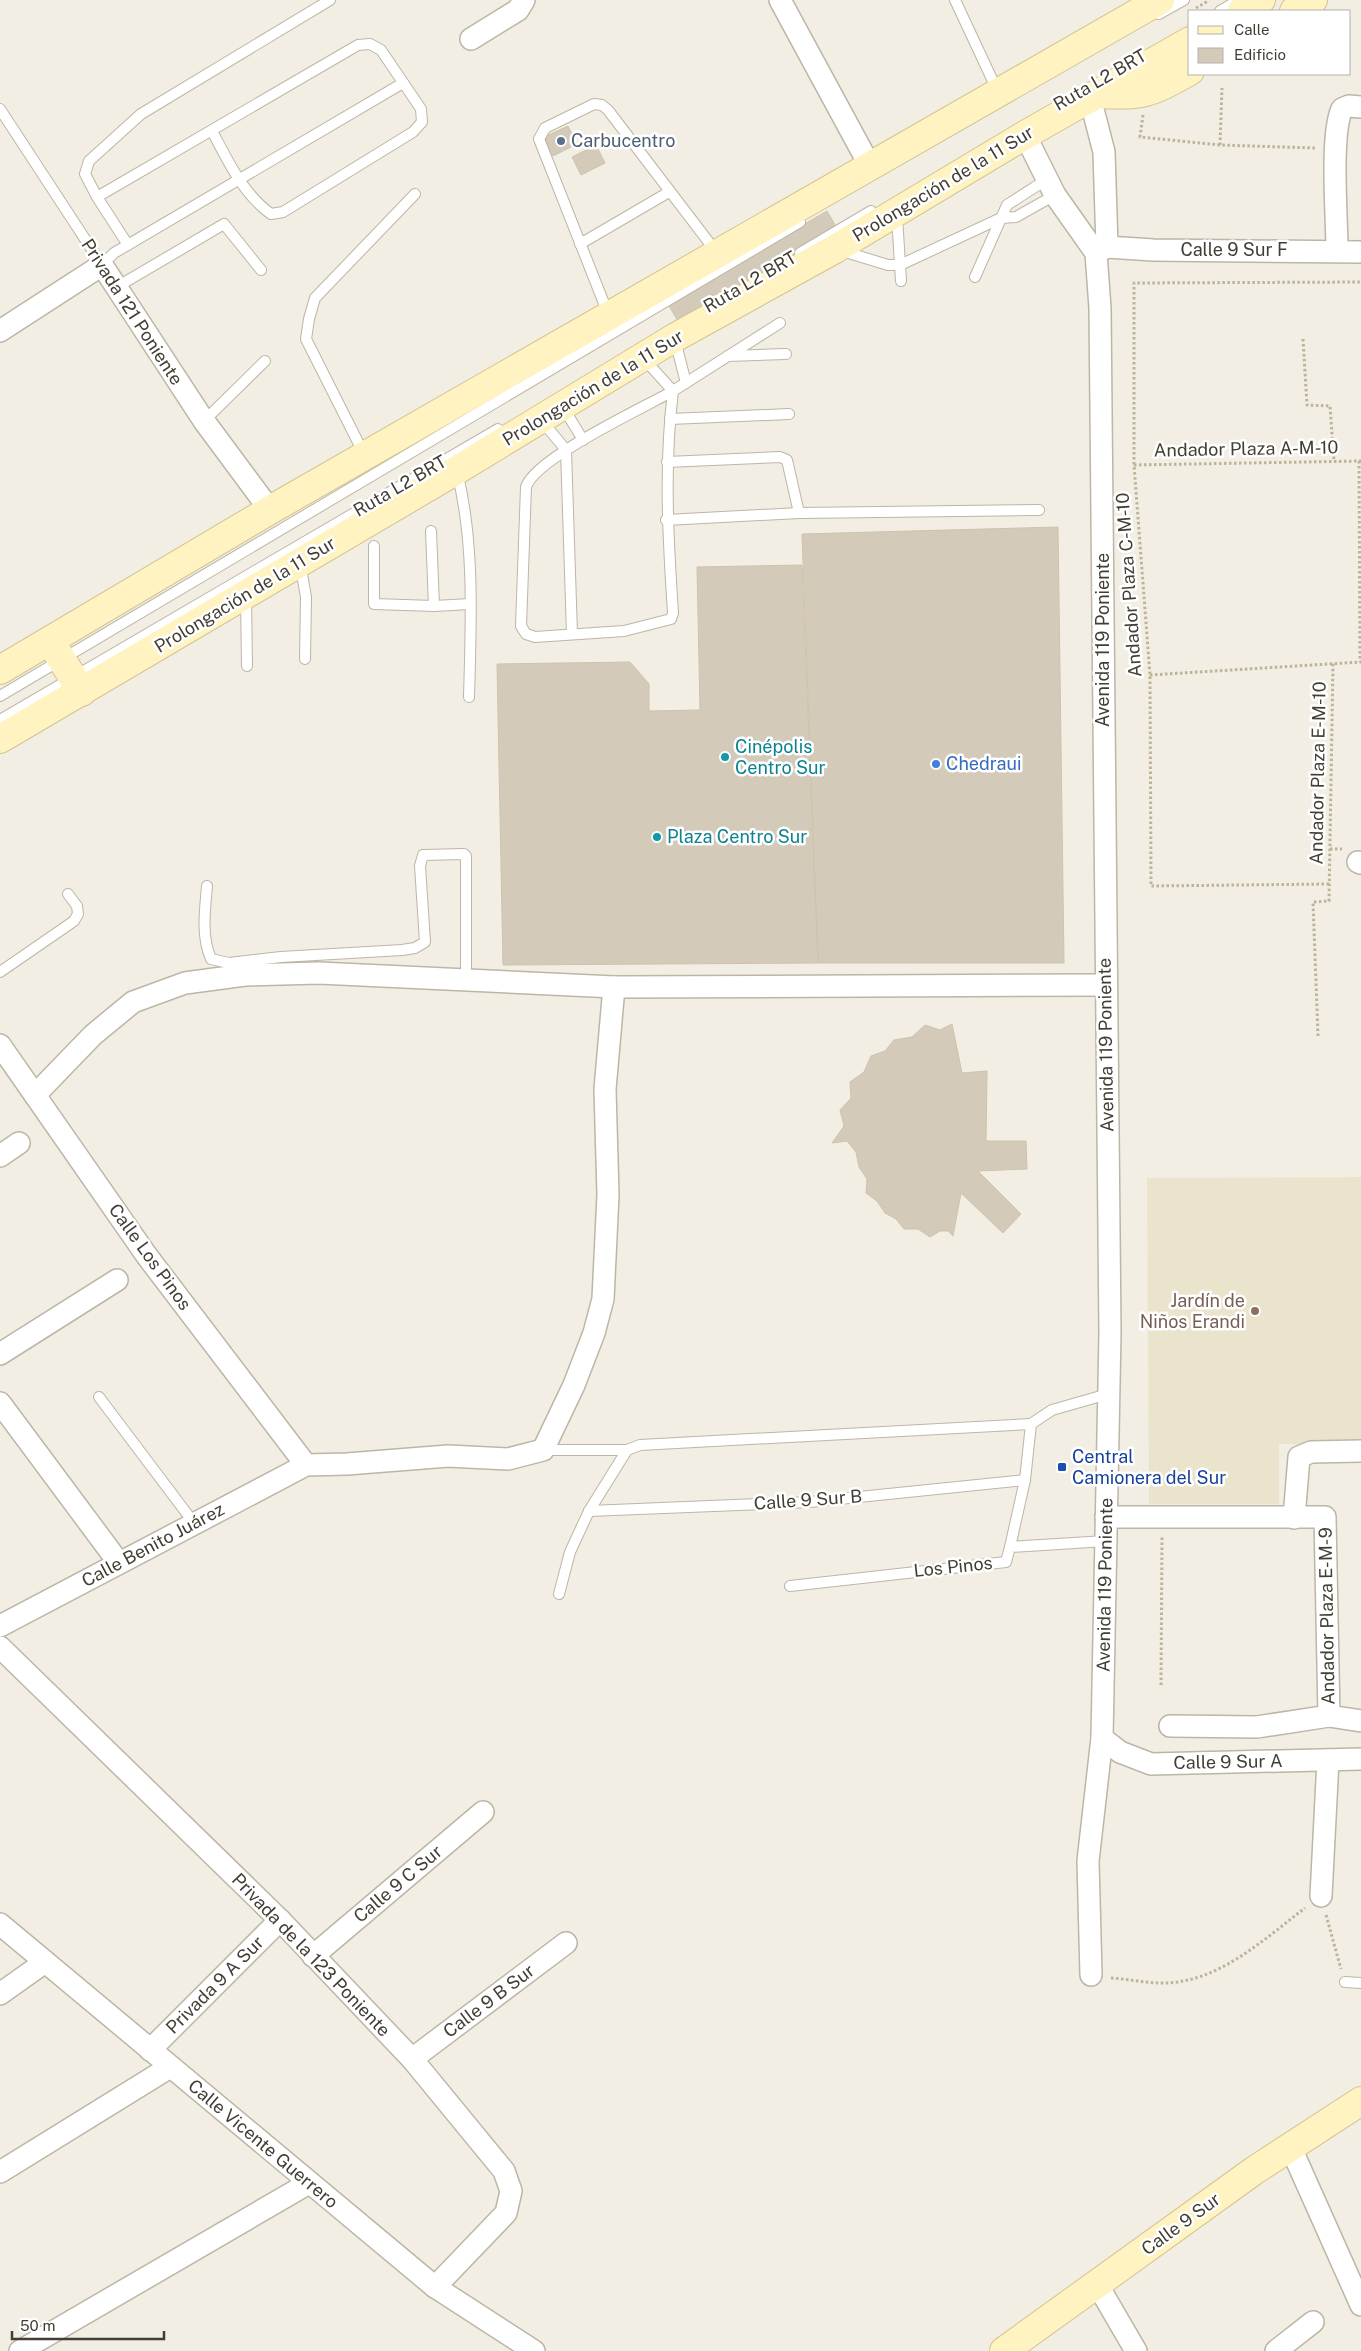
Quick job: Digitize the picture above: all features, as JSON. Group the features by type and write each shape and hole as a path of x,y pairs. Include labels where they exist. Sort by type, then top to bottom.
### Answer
{"main road":[{"path":"1244,10 1261,0"},
{"path":"1296,10 1313,0"},
{"name":"Prolongación de la 11 Sur","path":"0,739 67,668 270,510 718,255 877,172 999,94 1155,10"},
{"name":"Prolongación de la 11 Sur","path":"0,670 67,668 246,594 457,470 674,338 835,249 889,208 1025,135 1188,42"},
{"path":"1094,96 1146,94 1188,72"},
{"name":"Calle 9 Sur","path":"1004,2351 1290,2146 1361,2101"}],"street":[{"path":"780,0 877,172"},
{"path":"471,39 518,10 524,1"},
{"name":"Avenida 119 Poniente","path":"1091,1975 1088,1861 1102,1738 1110,1333 1100,308 1104,152 1094,96"},
{"path":"1337,250 1336,149 1339,116 1342,109 1349,106 1361,107"},
{"path":"1025,135 1052,186 1101,250"},
{"name":"Calle 9 Sur F","path":"1101,250 1337,250 1361,252"},
{"path":"0,331 102,265"},
{"name":"Privada 121 Poniente","path":"102,265 115,288 204,421 270,510"},
{"path":"35,1095 93,1035 133,1002 185,983 245,975 319,973 614,987 1106,985"},
{"path":"306,1465 347,1464 448,1456 508,1459 543,1450 574,1384 594,1333 603,1299 608,1195 605,1089 614,987"},
{"name":"Calle Los Pinos","path":"0,1045 146,1256 306,1465"},
{"path":"0,1156 19,1143"},
{"path":"0,1354 117,1280"},
{"path":"0,1403 119,1563"},
{"path":"1106,1517 1294,1518 1299,1457 1311,1452 1361,1451"},
{"name":"Calle Benito Juárez","path":"0,1626 306,1465"},
{"name":"Andador Plaza E-M-9","path":"1294,1518 1325,1517 1329,1716"},
{"name":"Privada de la 123 Poniente","path":"0,1647 280,1920 412,2059 504,2171 512,2192 506,2213 434,2287"},
{"path":"1170,1726 1257,1727 1329,1716 1361,1721"},
{"name":"Calle 9 Sur A","path":"1102,1738 1120,1752 1151,1764 1361,1759"},
{"path":"1321,1896 1328,1760"},
{"name":"Calle 9 C Sur","path":"313,1956 483,1812"},
{"name":"Privada 9 A Sur","path":"150,2050 280,1920"},
{"name":"Calle Vicente Guerrero","path":"0,1924 434,2287 534,2351"},
{"name":"Calle 9 B Sur","path":"412,2059 566,1943"},
{"path":"0,1994 45,1962"},
{"path":"0,2172 170,2067"},
{"path":"1290,2146 1361,2305"},
{"path":"20,2351 50,2344 309,2183"},
{"path":"1098,2284 1136,2351"},
{"path":"1276,2351 1312,2322"}],"lane":[{"path":"128,245 97,197 86,174 89,161 141,114 330,0"},
{"path":"955,0 999,94"},
{"path":"1155,10 1184,0"},
{"path":"1222,10 1239,0"},
{"path":"97,197 358,45 370,44 381,50 421,109 422,122 413,132 283,212 271,214 261,207 239,180 212,131"},
{"name":"Ruta L2 BRT","path":"993,142 1156,48"},
{"path":"102,265 114,253 403,83"},
{"path":"609,317 539,139 545,128 594,104 602,105 608,110 718,255"},
{"name":"Privada 121 Poniente","path":"0,109 102,265"},
{"path":"835,249 888,265 900,265 1001,218 1016,217 1052,186"},
{"path":"975,277 1007,205 1052,186"},
{"path":"580,244 669,192"},
{"path":"365,456 306,339 309,319 315,298 415,194"},
{"path":"889,208 900,265 901,282"},
{"name":"Ruta L2 BRT","path":"787,261 889,208"},
{"name":"Ruta L2 BRT","path":"0,720 67,668 807,218"},
{"path":"115,288 224,224 261,270"},
{"name":"Ruta L2 BRT","path":"615,361 709,306"},
{"path":"643,358 673,391 667,462 666,520 673,613 671,619 624,631 535,637 526,634 520,626 526,487 529,479 566,450 673,391 780,323"},
{"path":"674,338 686,383"},
{"path":"727,356 786,354"},
{"path":"204,421 265,361"},
{"path":"551,412 583,440"},
{"path":"551,412 566,450 572,634"},
{"path":"670,419 789,414"},
{"name":"Ruta L2 BRT","path":"0,696 67,668 511,421"},
{"path":"667,462 780,457 787,460 789,465 799,513"},
{"path":"457,470 465,506 470,604 469,697"},
{"path":"666,520 799,513 1038,510"},
{"path":"431,531 434,606"},
{"path":"374,546 374,604 434,606 470,604"},
{"path":"300,562 306,597 305,659"},
{"path":"246,594 247,666"},
{"path":"206,886 204,926 206,948 211,959 228,963 281,957 402,950 415,948 425,942 420,866 423,855 464,854 466,856 466,979"},
{"path":"0,972 74,920 78,914 77,906 68,894"},
{"path":"543,1450 627,1450 650,1444 1031,1424 1052,1410 1108,1394"},
{"path":"99,1397 194,1523"},
{"path":"1010,1547 1025,1480 1031,1424"},
{"path":"559,1594 570,1552 589,1511 627,1450"},
{"name":"Calle 9 Sur B","path":"589,1511 810,1502 1025,1480"},
{"name":"Los Pinos","path":"790,1586 1006,1562 1010,1547 1106,1541"},
{"path":"1345,1982 1361,1983"}],"path":[{"path":"1194,10 1211,0"},
{"path":"1220,145 1222,88"},
{"path":"1140,138 1220,145 1336,149"},
{"name":"Andador Plaza C-M-10","path":"1329,884 1150,886 1150,675 1134,465 1134,283 1361,282"},
{"path":"1303,339 1307,405 1330,406 1334,461"},
{"path":"1150,675 1360,662 1360,461"},
{"name":"Andador Plaza A-M-10","path":"1134,465 1360,461"},
{"name":"Andador Plaza E-M-10","path":"1329,884 1333,663"},
{"path":"1318,1036 1313,902 1329,901 1329,884"},
{"path":"1161,1685 1163,1518"},
{"path":"1091,1975 1162,1984 1204,1977 1244,1953 1321,1896 1345,1982"}],"shaded area":[{"name":"Jardín de Niños Erandi","path":"1361,1177 1361,1444 1279,1444 1279,1504 1149,1504 1147,1178"}],"building":[{"name":"Carbucentro","path":"568,126 577,144 553,156 544,137"},
{"name":"Carbucentro","path":"596,145 605,163 581,175 572,157"},
{"path":"827,211 838,230 679,323 668,304"},
{"name":"Chedraui","path":"1058,527 1064,963 818,963 802,534"},
{"name":"Plaza Centro Sur","path":"802,565 818,963 503,965 497,664 630,662 649,684 649,711 700,710 697,567"},
{"path":"952,1024 962,1073 987,1071 986,1141 1026,1141 1027,1169 978,1171 1021,1214 1003,1233 961,1193 953,1236 948,1231 940,1231 930,1237 918,1229 904,1229 896,1219 885,1213 877,1201 866,1193 867,1179 859,1167 856,1152 847,1141 832,1143 844,1126 840,1110 851,1098 850,1082 864,1072 871,1056 885,1051 894,1040 912,1037 925,1025 940,1030"}],"place":[{"name":"Carbucentro","path":"561,141"},
{"name":"Cinépolis Centro Sur","path":"725,757"},
{"name":"Chedraui","path":"936,764"},
{"name":"Plaza Centro Sur","path":"657,837"},
{"name":"Jardín de Niños Erandi","path":"1255,1311"},
{"name":"Central Camionera del Sur","path":"1062,1467"}]}
